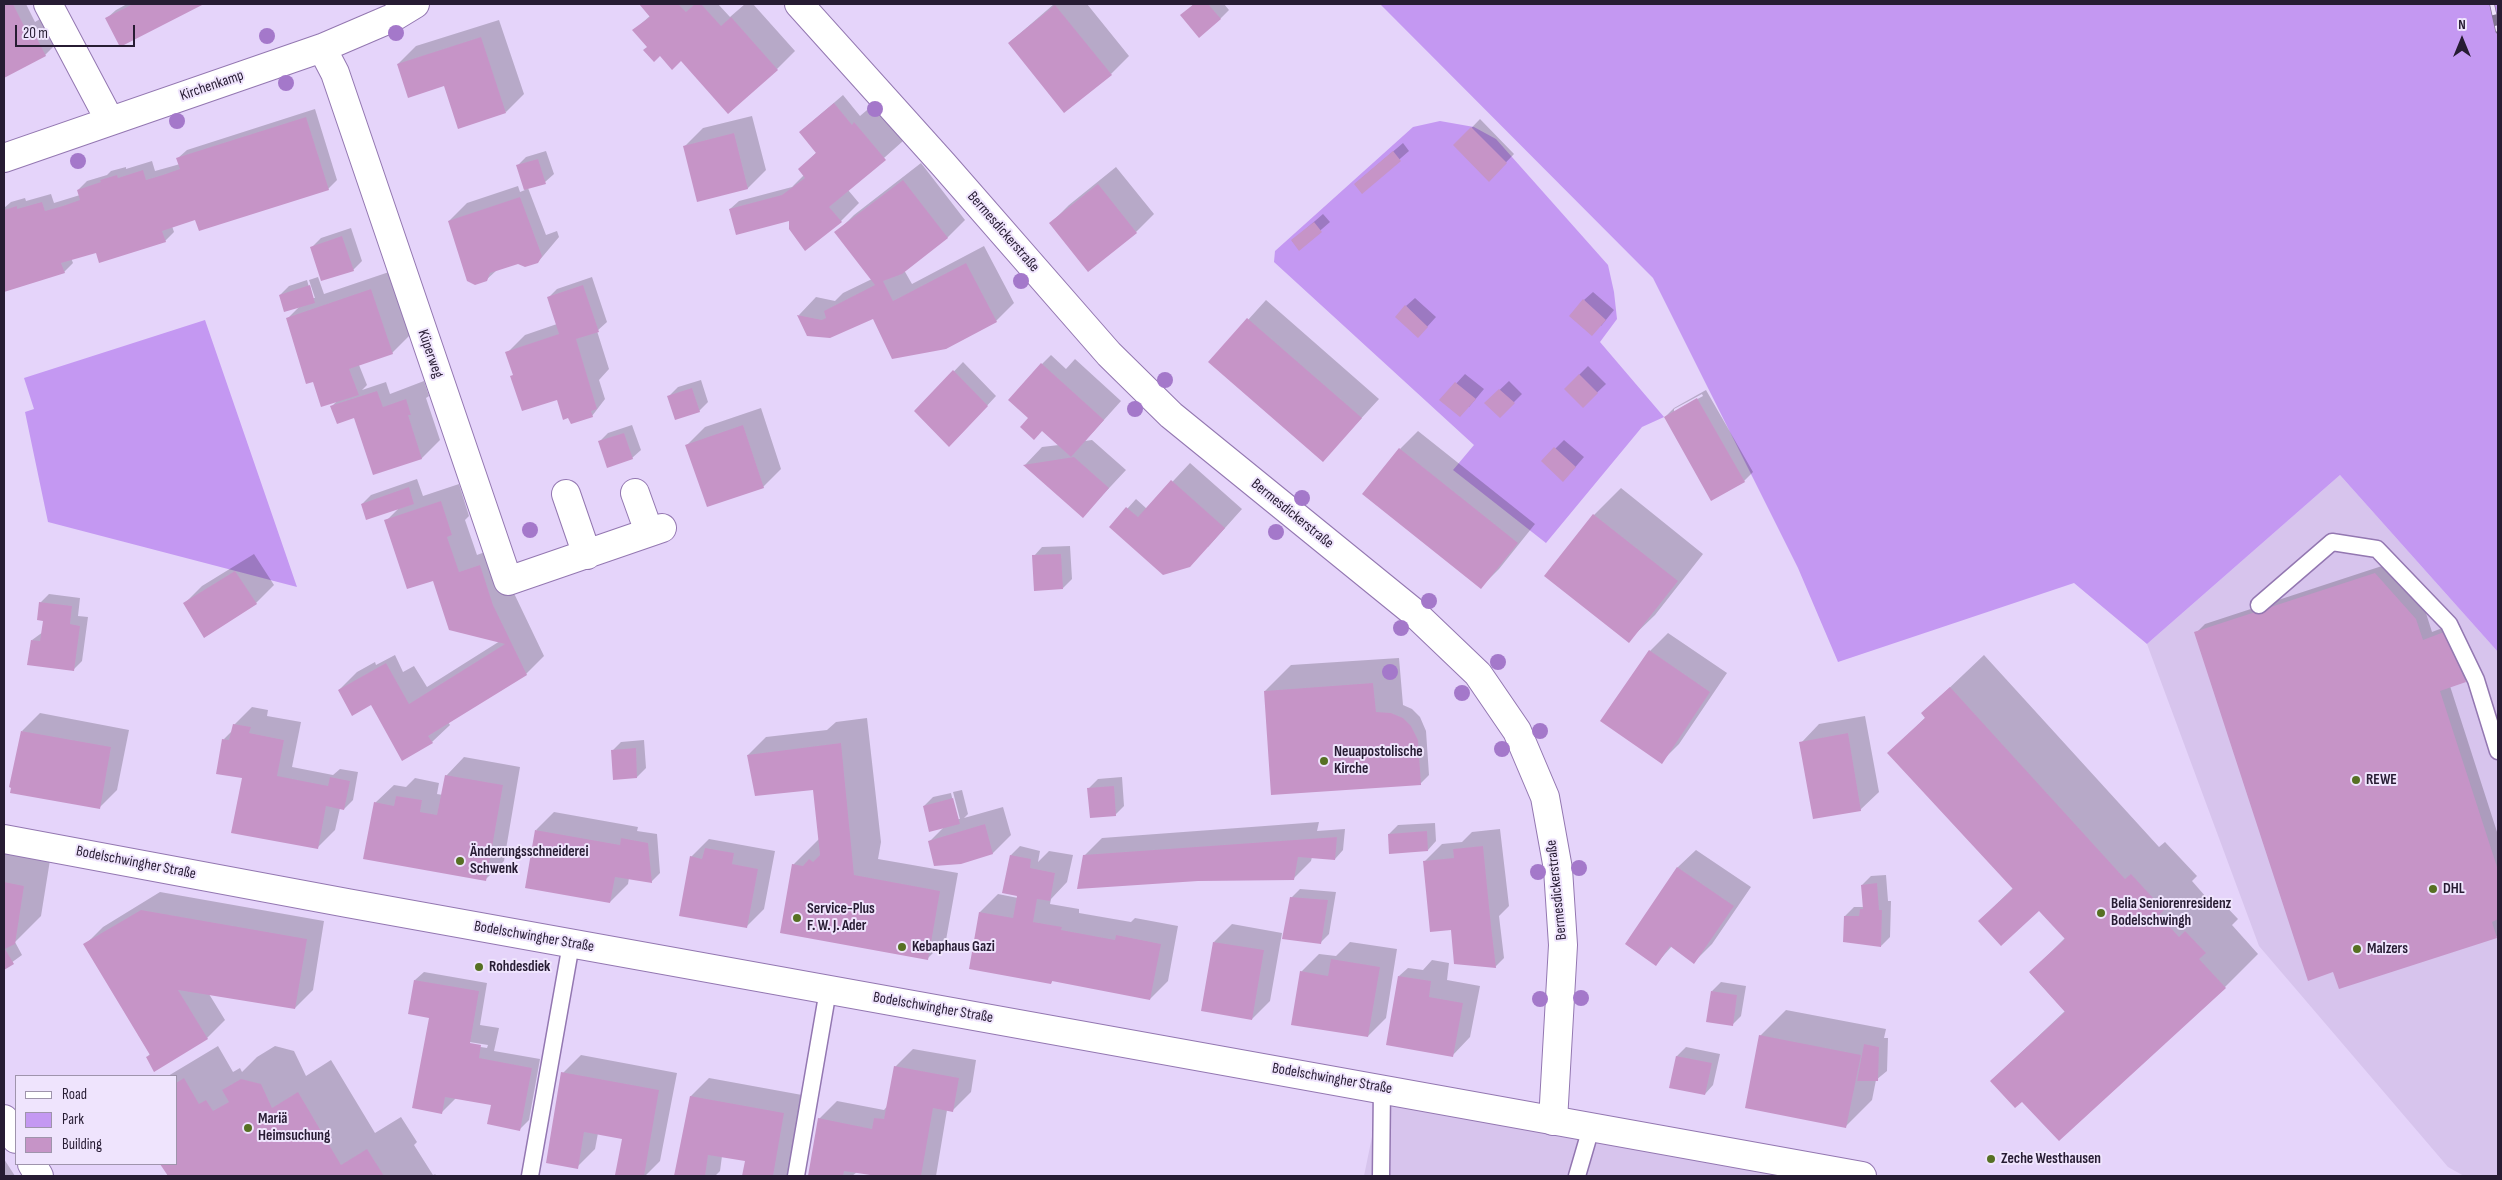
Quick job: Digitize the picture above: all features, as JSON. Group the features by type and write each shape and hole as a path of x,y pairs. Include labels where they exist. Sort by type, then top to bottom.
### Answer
{"street":[{"path":"48,4 110,121"},
{"name":"Kirchenkamp","path":"4,158 322,48 392,18 415,4"},
{"name":"Bermesdickerstraße","path":"798,4 943,164 1109,354 1170,415 1411,610 1478,674 1517,731 1545,797 1558,869 1563,945 1552,1121"},
{"name":"Küperweg","path":"322,48 335,73 508,581 656,530 635,493"},
{"path":"566,494 587,555"},
{"name":"Bodelschwingher Straße","path":"4,839 571,944 1382,1088 1552,1121 1862,1176"},
{"path":"4,1119 15,1137"},
{"path":"33,1165 40,1176"}],"lane":[{"path":"2259,606 2332,542 2377,548 2449,624 2476,680 2498,751"},
{"path":"530,1176 571,944"},
{"path":"796,1176 828,990"},
{"path":"1381,1176 1382,1088"},
{"path":"1576,1176 1591,1128"}],"shaded area":[{"path":"2340,475 2498,652 2498,1176 2464,1176 2448,1167 2259,946 2147,644"},
{"path":"1382,1088 1862,1176 1364,1176"}],"green space":[{"path":"1380,4 2498,4 2498,652 2340,475 2147,644 2074,583 1838,662 1798,568 1653,278"},
{"path":"1440,121 1474,127 1496,139 1608,265 1617,319 1600,342 1664,417 1642,427 1546,543 1453,470 1474,445 1274,262 1275,251 1413,127"},
{"path":"205,320 297,587 48,522 25,412 34,409 24,378"}],"building":[{"path":"4,4 13,4 26,30 31,27 46,56 4,78"},
{"path":"133,4 204,4 120,47 105,18"},
{"path":"639,4 678,4 686,12 695,4 701,4 721,26 731,17 778,70 728,114 681,61 672,70 660,56 654,62 643,50 647,47 632,30 650,17"},
{"path":"1194,4 1208,4 1221,19 1199,38 1180,15"},
{"path":"1055,5 1112,75 1064,113 1008,43"},
{"path":"481,37 506,113 458,129 444,86 408,98 397,64"},
{"path":"834,103 852,125 854,122 886,160 829,207 842,222 805,251 789,229 789,221 736,235 729,209 782,195 805,178 798,169 816,153 799,132"},
{"path":"306,117 329,190 199,231 195,220 162,231 166,242 99,263 96,253 61,263 65,273 4,292 4,210 17,206 17,209 42,202 45,211 63,206 80,200 77,190 101,182 100,180 117,175 118,178 143,170 146,180 163,175 180,169 176,158"},
{"path":"1471,127 1507,163 1489,182 1453,145"},
{"path":"734,133 748,189 697,202 683,146"},
{"path":"1393,151 1401,161 1362,194 1354,184"},
{"path":"538,159 546,184 524,190 516,165"},
{"path":"903,180 948,238 902,274 883,281 893,301 966,263 997,322 946,349 892,359 873,319 830,338 807,336 797,315 822,320 826,318 824,311 875,285 834,232"},
{"path":"1098,184 1137,233 1088,272 1049,223"},
{"path":"520,197 542,256 538,263 525,267 518,264 490,273 487,281 475,285 467,281 448,221"},
{"path":"1314,222 1322,232 1299,251 1291,240"},
{"path":"342,236 354,271 321,281 310,247"},
{"path":"310,285 315,303 284,312 279,295"},
{"path":"583,285 599,332 576,339 597,409 591,411 593,417 571,424 568,418 563,420 557,400 522,411 510,376 513,375 505,352 559,334 547,297"},
{"path":"371,289 393,354 349,369 359,395 321,407 313,382 306,384 286,318"},
{"path":"1583,299 1606,320 1592,336 1569,316"},
{"path":"1405,305 1428,327 1418,338 1395,317"},
{"path":"1247,318 1362,418 1323,462 1208,362"},
{"path":"1041,363 1104,420 1071,457 1042,431 1034,440 1020,427 1028,418 1008,400"},
{"path":"953,370 988,406 949,447 914,411"},
{"path":"1579,374 1598,393 1583,408 1564,389"},
{"path":"1455,382 1476,399 1460,417 1439,400"},
{"path":"692,388 700,412 675,420 667,396"},
{"path":"1499,389 1515,403 1500,418 1484,403"},
{"path":"377,391 383,407 406,399 411,415 408,415 422,459 373,475 354,418 337,424 330,406"},
{"path":"1697,398 1745,482 1711,501 1664,417"},
{"path":"743,425 764,488 707,507 685,445"},
{"path":"624,433 633,459 607,468 598,441"},
{"path":"1554,447 1576,467 1563,482 1541,461"},
{"path":"1399,448 1518,543 1481,589 1362,494"},
{"path":"1074,457 1109,488 1083,518 1023,465"},
{"path":"1171,480 1225,528 1190,567 1163,575 1109,527 1126,507 1138,517"},
{"path":"409,487 414,504 366,520 361,504"},
{"path":"441,501 452,535 447,537 459,572 480,565 493,605 527,675 428,736 433,743 402,761 371,705 352,716 338,690 386,663 409,704 505,644 449,630 433,581 407,589 384,520"},
{"path":"1593,514 1678,581 1629,643 1544,576"},
{"path":"1061,554 1063,589 1034,591 1032,555"},
{"path":"235,571 257,604 204,638 183,603"},
{"name":"REWE","path":"2375,573 2416,619 2423,640 2444,632 2466,682 2440,691 2498,870 2498,919 2492,922 2497,938 2339,989 2333,972 2308,981 2194,632"},
{"path":"39,602 72,606 70,624 80,626 74,671 27,665 31,640 40,641 43,621 37,620"},
{"path":"1649,650 1710,692 1662,764 1600,721"},
{"name":"Neuapostolische Kirche","path":"1373,683 1376,712 1391,713 1403,718 1411,726 1418,740 1421,785 1271,795 1264,691"},
{"name":"Belia Seniorenresidenz Bodelschwingh","path":"1950,687 2125,879 2131,874 2164,910 2159,915 2179,937 2185,931 2206,953 2199,959 2226,988 2059,1141 2022,1102 2015,1108 1990,1081 2065,1012 2029,972 2065,939 2039,911 2001,946 1978,921 2013,889 1887,753 1925,718 1921,713"},
{"path":"233,724 251,727 249,733 284,740 277,776 328,786 330,777 350,781 344,810 326,806 318,849 231,833 242,778 216,774 222,739 229,740"},
{"path":"21,731 111,747 100,809 10,793 11,788 9,787"},
{"path":"1848,733 1861,811 1813,819 1799,742"},
{"path":"841,743 854,875 940,891 928,960 780,933 792,864 803,866 809,859 813,862 820,855 813,790 755,796 747,755"},
{"path":"636,748 637,778 613,780 611,750"},
{"path":"445,775 503,785 486,881 363,859 374,802 394,806 396,796 422,800 420,812 437,815"},
{"path":"1114,786 1116,816 1090,818 1087,788"},
{"path":"953,798 960,824 929,832 923,806"},
{"path":"985,824 993,854 961,864 934,866 928,841"},
{"path":"535,830 620,845 621,838 648,843 652,883 615,877 610,903 525,888"},
{"path":"1427,831 1428,851 1389,854 1388,834"},
{"path":"1337,837 1335,860 1298,857 1294,880 1198,881 1077,889 1083,855"},
{"path":"1483,846 1496,968 1454,964 1451,930 1430,932 1423,861 1454,858 1453,849"},
{"path":"705,848 734,853 732,864 758,869 747,928 679,916 690,856 702,859"},
{"path":"1010,855 1031,859 1030,868 1055,873 1050,901 1037,899 1033,922 1062,927 1061,930 1115,940 1116,935 1161,944 1150,1000 1052,981 1051,984 969,969 979,912 1013,918 1017,896 1002,893"},
{"path":"1677,867 1734,906 1694,964 1670,946 1656,966 1625,944"},
{"path":"4,882 24,886 15,944 5,949 14,964 4,970"},
{"path":"1877,883 1879,910 1882,910 1881,947 1843,942 1844,916 1859,916 1860,909 1863,909 1861,885"},
{"path":"1290,897 1328,900 1321,944 1282,939"},
{"path":"141,910 307,939 295,1009 178,990 208,1039 154,1072 146,1057 150,1055 83,944"},
{"path":"1213,942 1264,950 1252,1020 1201,1011"},
{"path":"1331,959 1380,967 1368,1037 1291,1025 1300,971 1328,976"},
{"path":"1398,976 1431,981 1429,997 1463,1003 1453,1057 1386,1045"},
{"path":"414,980 479,991 470,1043 481,1045 479,1058 532,1068 520,1131 487,1124 491,1105 445,1097 442,1114 412,1108 429,1018 408,1014"},
{"path":"1711,991 1737,995 1733,1026 1706,1022"},
{"path":"1759,1035 1861,1055 1846,1128 1745,1108"},
{"path":"1864,1044 1879,1047 1878,1081 1857,1081"},
{"path":"1676,1056 1712,1063 1705,1095 1669,1088"},
{"path":"894,1066 959,1078 953,1112 933,1108 921,1176 877,1176 844,1171 843,1176 808,1176 818,1118 872,1129 874,1118 884,1119"},
{"path":"561,1072 659,1090 644,1176 615,1175 622,1139 584,1132 578,1169 546,1163"},
{"name":"Mariä Heimsuchung","path":"184,1078 199,1104 206,1100 213,1111 229,1102 222,1090 241,1079 261,1084 272,1108 298,1092 341,1165 367,1149 384,1176 168,1176 161,1165 178,1165 178,1082"},
{"path":"690,1096 784,1113 773,1176 742,1176 745,1161 708,1155 705,1176 674,1176"}],"railway":[{"path":"2492,4 2498,31"}],"place":[{"name":"Neuapostolische Kirche","path":"1324,761"},
{"name":"REWE","path":"2356,780"},
{"name":"Änderungsschneiderei Schwenk","path":"460,861"},
{"name":"DHL","path":"2433,889"},
{"name":"Belia Seniorenresidenz Bodelschwingh","path":"2101,913"},
{"name":"Service-Plus F. W. J. Ader","path":"797,918"},
{"name":"Kebaphaus Gazi","path":"902,947"},
{"name":"Malzers","path":"2357,949"},
{"name":"Rohdesdiek","path":"479,967"},
{"name":"Mariä Heimsuchung","path":"248,1128"},
{"name":"Zeche Westhausen","path":"1991,1159"}]}
